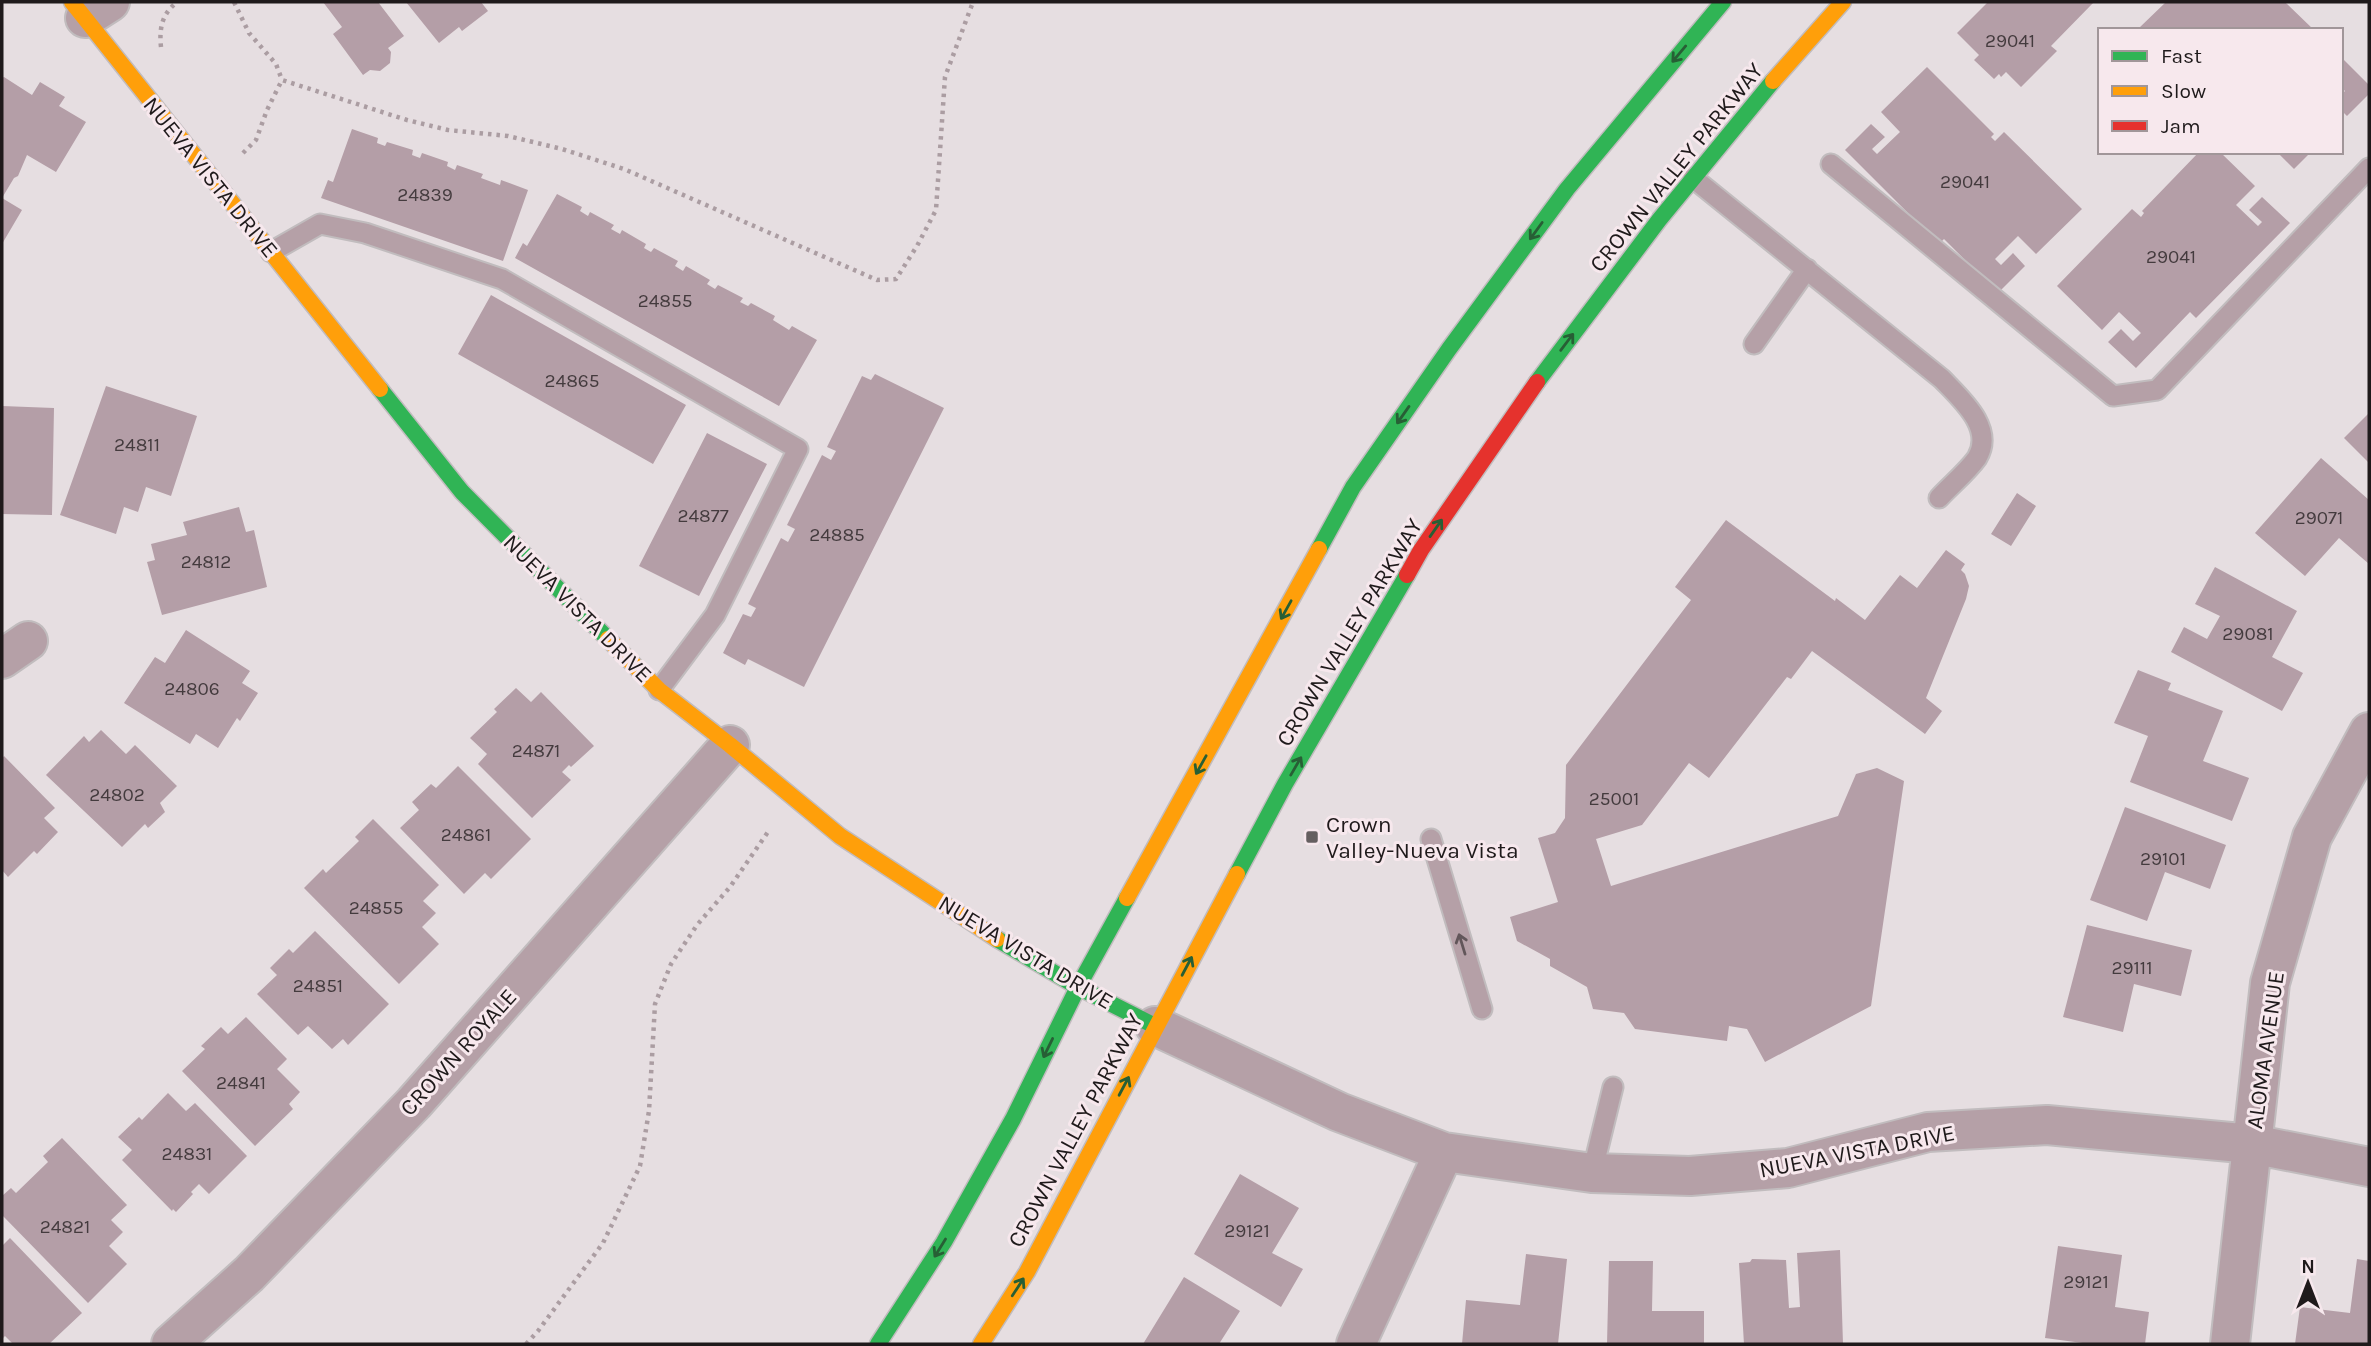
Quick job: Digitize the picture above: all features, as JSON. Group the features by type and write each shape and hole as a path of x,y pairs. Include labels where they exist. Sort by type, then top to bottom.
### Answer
{"main road":[{"path":"878,1344 944,1242 1000,1142 1078,987 1353,486 1449,349 1567,189 1723,2"},
{"name":"CROWN VALLEY PARKWAY","path":"981,1344 1027,1272 1285,784 1421,550 1551,362 1749,107 1843,2"},
{"name":"NUEVA VISTA DRIVE","path":"89,7 207,173 462,492 659,690 839,836 973,925 1078,987 1155,1026"}],"street":[{"name":"ALOMA AVENUE","path":"2230,1344 2270,983 2312,837 2369,732"},
{"name":"CROWN ROYALE","path":"171,1344 248,1274 414,1103 730,745"},
{"name":"NUEVA VISTA DRIVE","path":"1155,1026 1339,1112 1444,1152 1592,1173 1690,1176 1788,1168 1928,1132 2046,1125 2252,1144 2369,1167"},
{"path":"1356,1344 1444,1152"}],"lane":[{"path":"1831,164 2113,396 2157,390 2369,168"},
{"path":"1693,178 1942,379 1970,409 1983,441 1977,457 1939,498"},
{"path":"271,252 320,224 365,233 502,279 798,449 715,615 659,690"},
{"path":"1754,344 1807,269"},
{"path":"1430,839 1482,1009"},
{"path":"1592,1173 1613,1087"}],"path":[{"path":"161,53 159,29 169,8 177,2"},
{"path":"207,173 245,152 256,140 282,80 276,64 249,33 234,2"},
{"path":"282,80 407,120 448,130 508,136 562,149 624,169 877,280 896,279 918,246 936,210 945,77 973,2"},
{"path":"237,143 245,152"},
{"path":"526,1344 603,1243 640,1166 649,1111 655,1004 671,964 697,925 730,887 794,798"}],"building":[{"path":"323,2 378,2 404,36 388,48 391,52 390,63 380,71 370,70 363,75 333,34 342,27"},
{"path":"406,2 481,2 488,11 462,31 459,27 439,43"},
{"path":"1988,2 2094,2 2051,46 2057,51 2021,87 2006,72 1994,79 1974,60 1979,55 1957,33"},
{"path":"2166,2 2285,2 2312,28 2139,28"},
{"path":"2343,59 2369,85 2369,94 2347,116 2343,112"},
{"path":"1927,67 1994,134 1991,137 1995,141 2004,132 2082,209 2036,254 2018,236 1995,259 2001,265 2013,253 2025,266 1998,293 1944,239 1939,244 1845,150 1871,124 1885,137 1872,149 1877,154 1900,132 1881,112"},
{"path":"2,78 32,95 40,82 65,97 59,106 86,122 56,172 27,155 18,176 2,198"},
{"path":"352,129 378,138 377,143 385,146 387,142 413,150 412,155 420,158 422,153 448,162 447,166 455,170 457,165 483,174 481,178 500,185 501,180 528,190 503,261 321,198 328,180 333,182"},
{"path":"2197,154 2222,154 2255,186 2236,205 2258,226 2262,222 2249,210 2262,197 2290,223 2196,318 2190,312 2136,368 2108,342 2121,329 2133,341 2141,333 2119,312 2102,330 2057,286 2132,209 2141,217 2144,213 2142,211"},
{"path":"2279,154 2309,154 2294,169"},
{"path":"557,194 582,207 580,211 588,216 590,212 614,225 611,229 620,234 622,230 646,244 644,248 651,252 654,248 678,261 675,266 683,271 686,266 710,280 707,284 715,289 718,285 743,298 740,302 748,306 751,303 775,316 773,320 789,330 792,326 817,340 779,406 515,258 523,243 527,246"},
{"path":"2,198 22,210 2,244"},
{"path":"491,295 686,405 653,464 458,354"},
{"path":"875,374 944,408 804,687 748,659 745,665 723,653 743,614 751,617 756,608 748,604 781,538 788,542 795,529 787,525 822,455 831,460 836,451 827,447 862,376 871,380"},
{"path":"106,386 197,416 171,496 146,487 138,512 124,507 116,534 60,515"},
{"path":"2,406 54,408 52,515 2,514"},
{"path":"2369,413 2369,463 2344,438"},
{"path":"707,433 767,464 699,596 639,566"},
{"path":"2321,458 2369,500 2369,564 2339,538 2305,576 2255,533"},
{"path":"2017,493 2036,506 2011,546 1991,534"},
{"path":"239,507 246,532 254,530 267,587 162,615 147,562 155,560 151,544 187,535 183,522"},
{"path":"1726,520 1865,620 1900,575 1917,588 1946,550 1965,564 1961,570 1969,586 1926,698 1942,711 1925,734 1812,651 1791,679 1787,677 1709,778 1689,763 1642,825 1596,839 1611,886 1838,816 1856,774 1877,768 1904,781 1871,1006 1765,1062 1747,1029 1729,1026 1727,1041 1635,1029 1624,1013 1593,1009 1587,987 1550,966 1550,959 1517,941 1510,917 1558,902 1538,838 1555,833 1565,818 1566,765 1691,600 1675,587"},
{"path":"2215,567 2297,611 2272,657 2303,673 2282,711 2171,652 2184,627 2207,639 2220,616 2195,604"},
{"path":"186,630 250,671 242,683 258,693 240,721 237,718 218,748 196,734 190,744 124,703 155,657 165,663"},
{"path":"2138,670 2171,683 2168,690 2223,711 2203,761 2249,778 2232,821 2130,782 2148,736 2114,723"},
{"path":"516,688 531,702 541,692 594,746 562,772 571,780 532,818 478,764 487,754 470,738 497,712 494,709"},
{"path":"101,730 126,754 135,745 177,786 160,803 165,812 148,828 145,824 122,847 46,775 84,736 89,742"},
{"path":"4,756 55,808 44,818 58,832 37,854 34,851 8,877 2,870"},
{"path":"458,766 531,839 491,879 485,873 464,894 400,828 419,810 412,802 431,784 436,788"},
{"path":"2125,807 2226,845 2210,889 2165,872 2147,921 2090,900"},
{"path":"373,819 439,885 423,901 436,913 422,927 439,944 399,984 304,888 323,869 326,873 359,841 355,837"},
{"path":"2087,925 2192,950 2181,996 2134,984 2123,1032 2063,1017"},
{"path":"315,931 389,1004 348,1045 343,1039 332,1049 308,1026 298,1035 257,994 277,975 270,968 289,949 293,953"},
{"path":"246,1017 287,1059 277,1069 300,1092 289,1104 293,1109 255,1146 182,1071 205,1049 201,1046 221,1027 228,1034"},
{"path":"168,1093 186,1111 195,1103 247,1156 209,1194 199,1184 176,1212 122,1160 132,1150 118,1137 139,1117 142,1120"},
{"path":"62,1138 127,1205 111,1220 123,1232 109,1246 127,1264 88,1303 2,1215 2,1196 11,1188 16,1193 48,1162 43,1156"},
{"path":"1240,1174 1299,1208 1272,1253 1303,1269 1281,1307 1194,1254"},
{"path":"10,1238 82,1313 49,1344 13,1344 5,1336 2,1339 2,1246"},
{"path":"2058,1246 2122,1255 2115,1307 2149,1312 2145,1344 2090,1344 2045,1338"},
{"path":"1840,1250 1843,1344 1744,1344 1739,1263 1750,1262 1752,1259 1786,1260 1789,1308 1800,1307 1797,1253"},
{"path":"1526,1254 1567,1259 1558,1344 1462,1344 1466,1300 1520,1305"},
{"path":"2357,1259 2369,1261 2369,1344 2295,1344 2300,1307 2350,1313"},
{"path":"1609,1261 1653,1261 1652,1311 1704,1311 1704,1344 1607,1344"},
{"path":"1184,1277 1240,1311 1219,1344 1143,1344"}],"traffic: fast":[{"path":"1319,549 1353,487 1449,349 1567,189 1723,2"},
{"path":"1537,382 1659,220 1773,81"},
{"path":"380,389 462,492 608,639"},
{"path":"1237,874 1285,784 1407,575"},
{"path":"878,1344 944,1242 1013,1119 1078,987 1127,898"},
{"path":"997,939 1078,987 1155,1026"}],"traffic: slow":[{"path":"72,2 380,389"},
{"path":"1773,81 1843,2"},
{"path":"1127,898 1319,549"},
{"path":"608,639 659,690 840,836 997,939"},
{"path":"981,1344 1027,1272 1237,874"}],"traffic: jam":[{"path":"1407,575 1421,550 1537,382"}],"place":[{"name":"Crown Valley-Nueva Vista","path":"1312,837"}]}
